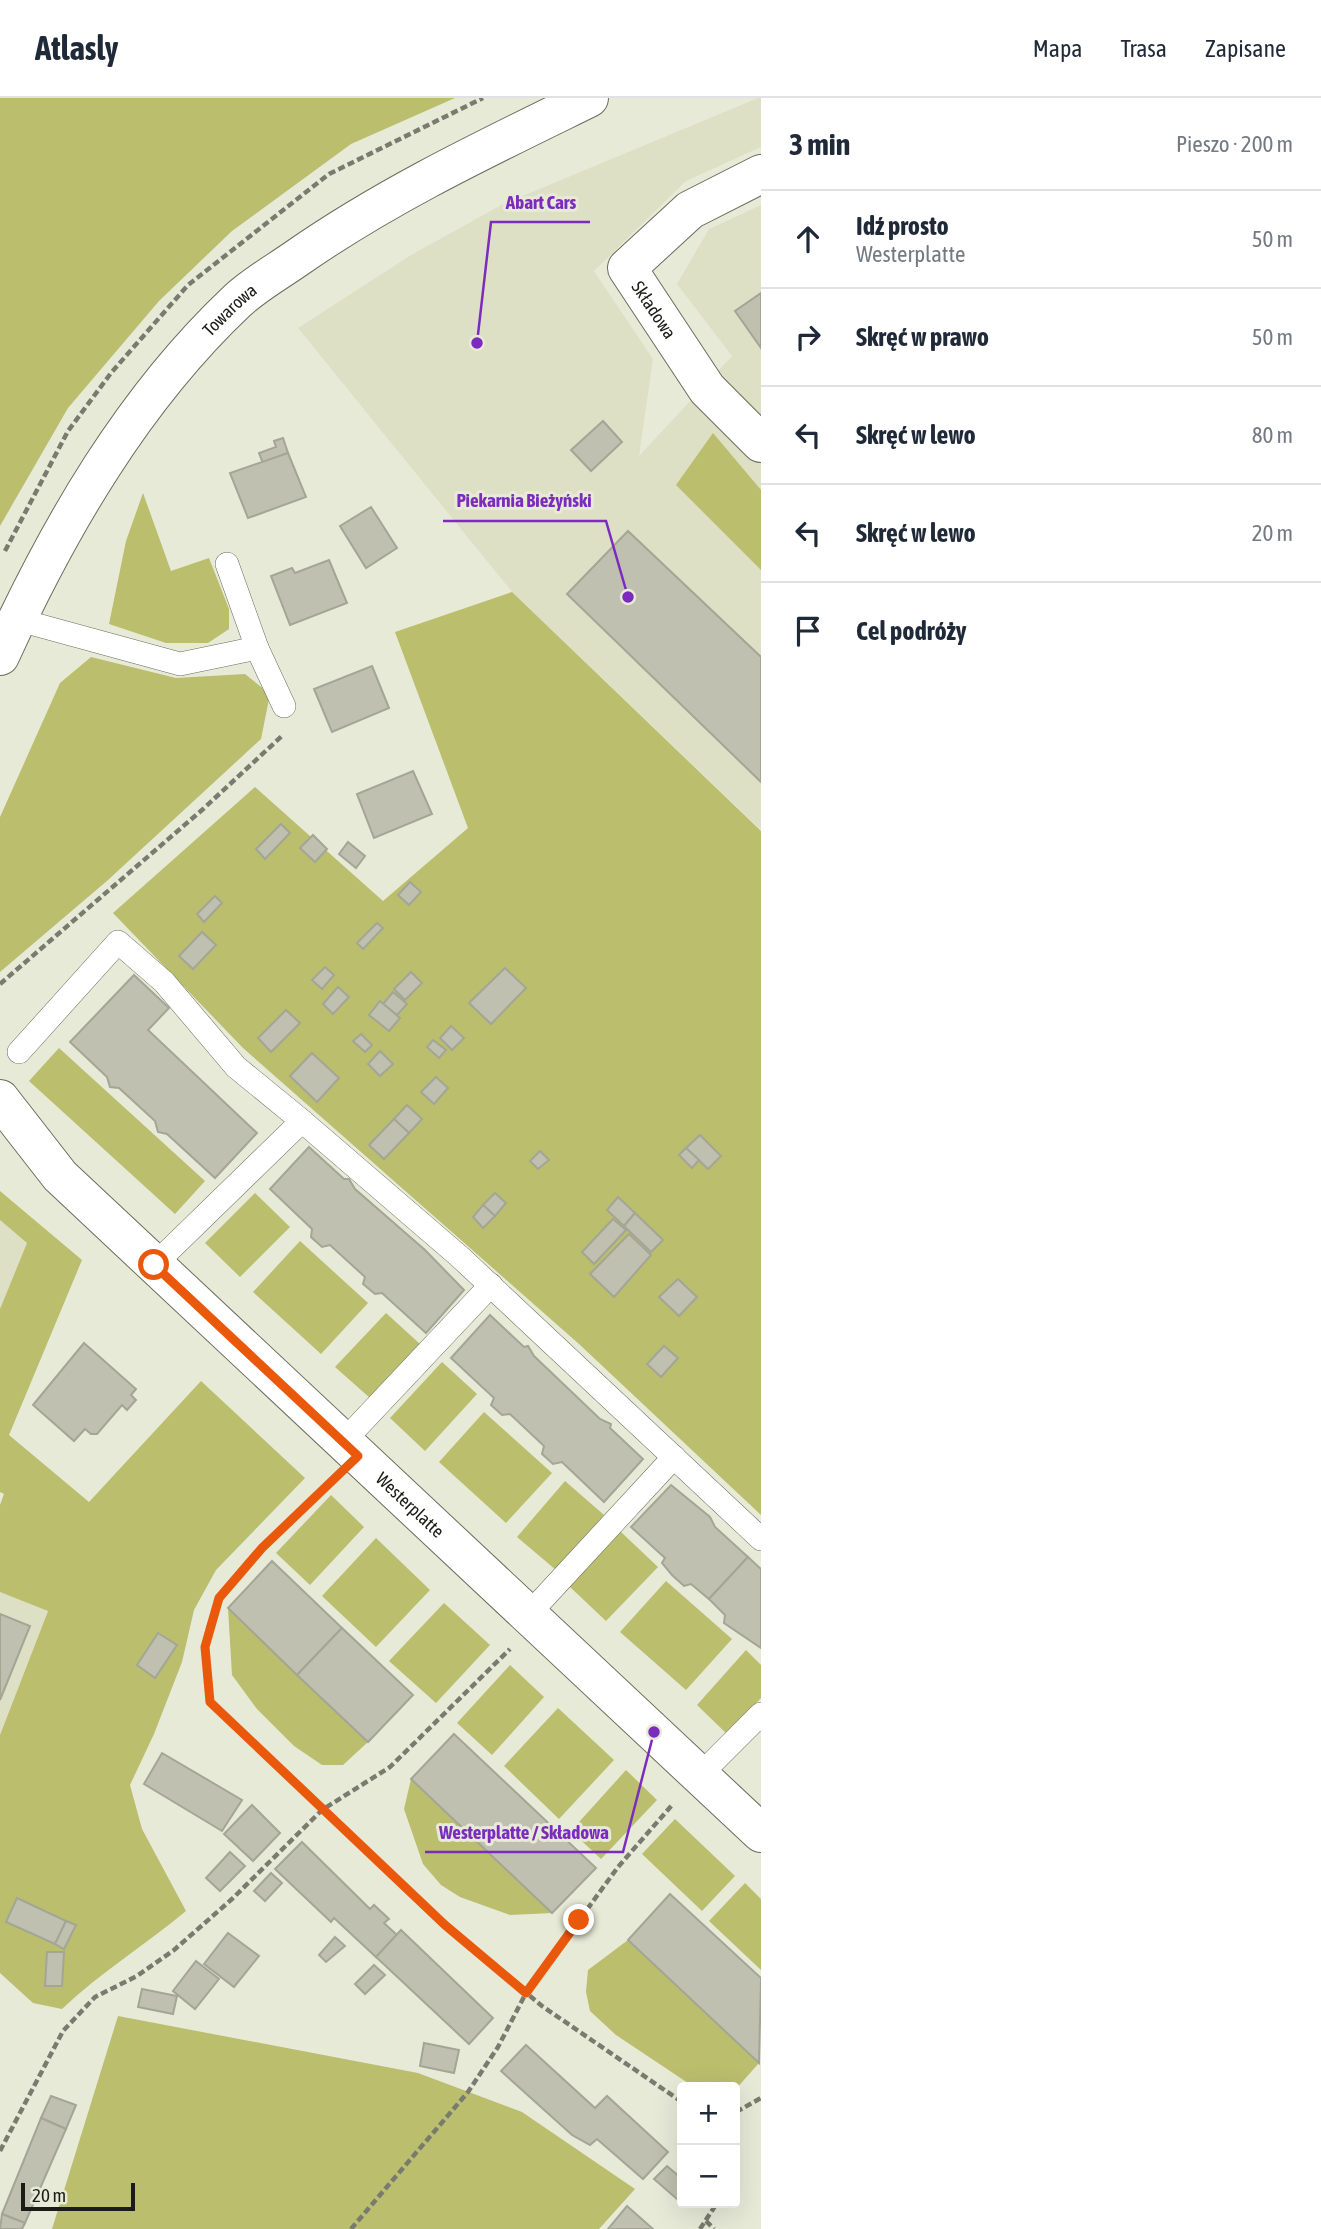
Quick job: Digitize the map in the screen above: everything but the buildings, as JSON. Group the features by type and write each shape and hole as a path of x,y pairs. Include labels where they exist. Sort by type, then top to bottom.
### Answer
{"main road":[{"name":"Towarowa","path":"0,654 10,620 139,409 238,300 406,188 589,98"},
{"name":"Składowa","path":"761,174 690,210 627,268 706,389 761,443"},
{"name":"Westerplatte","path":"0,1099 60,1176 761,1833"},
{"name":"Westerplatte","path":"0,1137 60,1176"}],"lane":[{"path":"227,564 257,648 284,706"},
{"path":"10,620 180,664 257,648"},
{"path":"19,1052 118,942 164,982 236,1067 491,1285 761,1539"},
{"path":"154,1265 302,1121"},
{"path":"351,1449 491,1285"},
{"path":"533,1620 674,1457"},
{"path":"700,1776 761,1714"}],"path":[{"path":"0,984 202,810 286,732"},
{"path":"351,1449 219,1598 205,1647 210,1702 445,1925 526,1993 629,2068 677,2099"},
{"path":"0,2151 63,2031 95,1997 137,1976 174,1950 232,1899 322,1810 390,1767 533,1620"},
{"path":"351,2229 468,2092 498,2047 526,1993 618,1867 700,1776"},
{"path":"740,2110 761,2098"},
{"path":"700,2229 714,2208"},
{"path":"706,2221 714,2229"}],"shaded area":[{"path":"761,98 761,147 686,181 594,271 653,359 639,456 732,356 677,284 709,229 761,205 761,830 512,592 298,328 411,255 503,204"},
{"path":"0,1220 27,1243 0,1309"},
{"path":"0,1592 48,1610 0,1735"}],"green space":[{"path":"0,98 455,98 351,144 232,231 159,301 68,408 0,526"},
{"path":"713,433 761,490 761,570 676,485"},
{"path":"143,493 171,571 209,558 229,609 229,629 208,643 166,643 109,624 126,541"},
{"path":"512,592 761,831 761,1515 579,1344 243,1048 113,913 255,787 383,901 468,828 395,632"},
{"path":"91,657 176,678 245,674 270,694 261,739 108,880 0,972 0,817 60,683"},
{"path":"59,1048 205,1181 175,1214 29,1081"},
{"path":"0,1191 82,1260 9,1435 89,1502 201,1381 305,1478 216,1570 194,1610 182,1662 154,1734 130,1785 142,1829 186,1911 62,2009 33,2003 0,1973 0,1735 48,1611 0,1592 0,1505 4,1494 0,1492 0,1309 27,1243 0,1220"},
{"path":"255,1193 290,1227 240,1277 205,1243"},
{"path":"300,1241 368,1303 321,1354 253,1292"},
{"path":"386,1313 420,1344 370,1398 335,1367"},
{"path":"442,1362 477,1394 425,1451 390,1418"},
{"path":"484,1412 552,1473 506,1523 439,1462"},
{"path":"565,1481 604,1515 556,1570 517,1537"},
{"path":"331,1495 364,1527 310,1585 276,1553"},
{"path":"621,1532 658,1567 606,1621 569,1586"},
{"path":"376,1538 430,1590 376,1647 322,1596"},
{"path":"666,1581 732,1639 686,1690 620,1632"},
{"path":"444,1603 490,1645 436,1703 389,1661"},
{"path":"228,1608 368,1742 343,1765 322,1765 294,1746 257,1709 232,1675"},
{"path":"746,1650 761,1665 761,1698 727,1734 697,1705"},
{"path":"510,1665 544,1697 492,1755 457,1723"},
{"path":"558,1708 614,1760 559,1819 504,1766"},
{"path":"626,1770 657,1800 601,1859 571,1831"},
{"path":"411,1779 552,1913 510,1915 460,1897 441,1885 423,1864 404,1809"},
{"path":"675,1819 735,1876 702,1911 642,1854"},
{"path":"745,1883 761,1899 761,1970 709,1921"},
{"path":"628,1940 759,2063 740,2084 740,2082 686,2082 616,2035 590,2011 586,1992 588,1970"},
{"path":"118,2016 418,2073 522,2112 635,2189 599,2229 52,2229"}],"place":[{"name":"Abart Cars","path":"477,343"},
{"name":"Piekarnia Bieżyński","path":"628,597"},
{"name":"Westerplatte / Składowa","path":"654,1732"}],"route":[{"path":"154,1265 358,1456 262,1548 219,1598 205,1647 210,1702 445,1925 526,1993 579,1920"}]}
